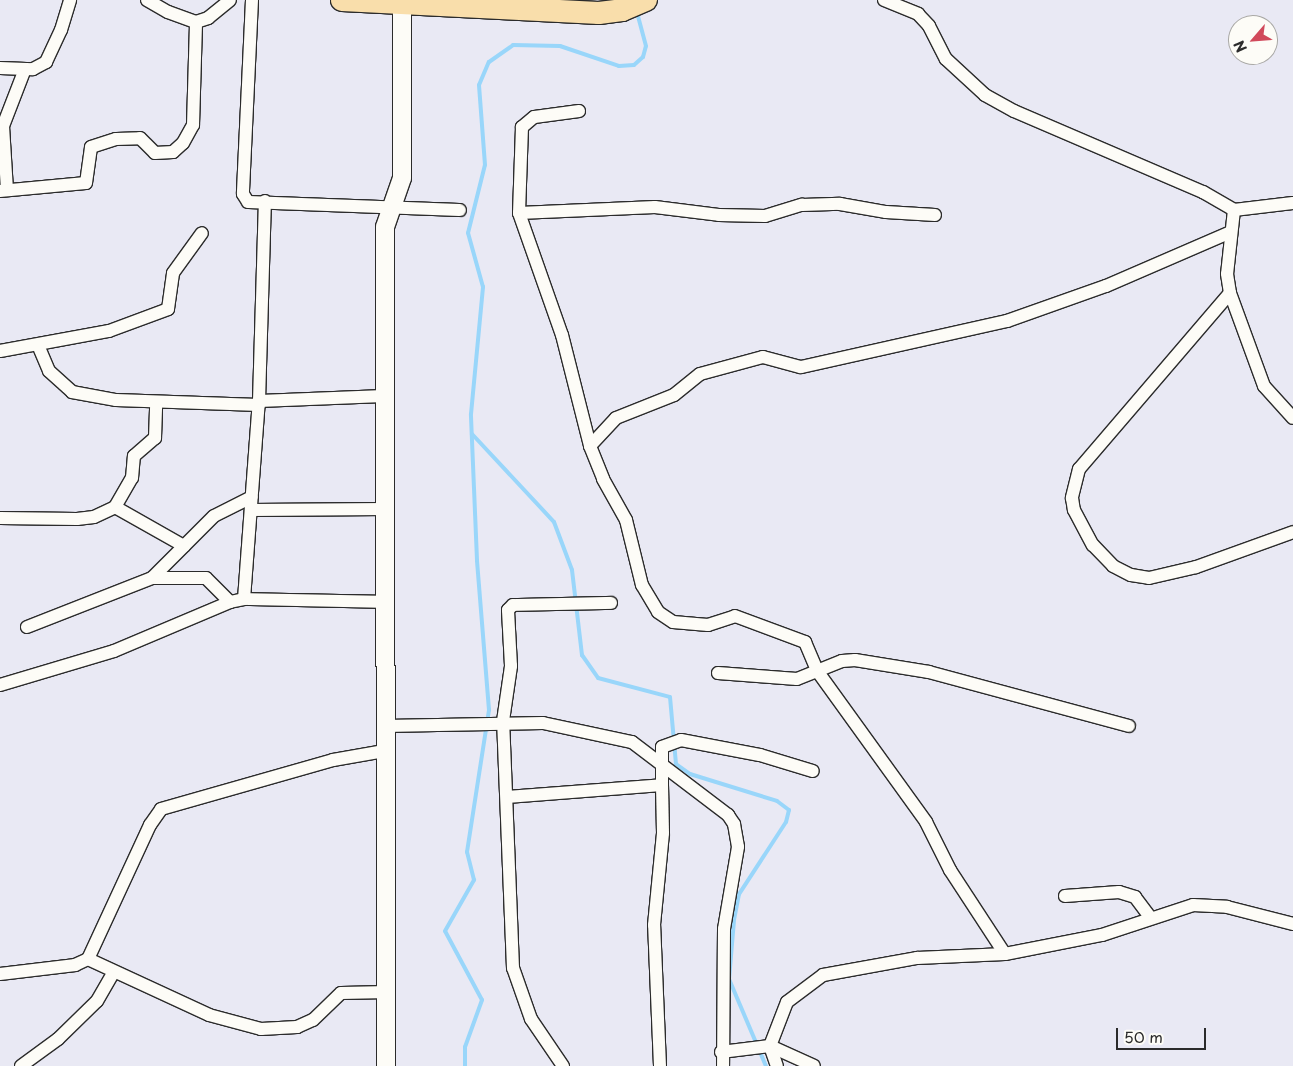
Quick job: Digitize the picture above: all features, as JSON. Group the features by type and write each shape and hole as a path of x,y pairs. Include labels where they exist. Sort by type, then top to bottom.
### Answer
{"highway":[{"path":"342,0 402,4 509,5 599,13 622,10 645,0"}],"street":[{"path":"0,68 25,69 41,67 51,56 70,0"},
{"path":"147,0 168,12 196,22 208,18 230,0"},
{"path":"252,0 243,194 248,202 265,201 460,210"},
{"path":"884,0 918,14 928,26 946,60 985,95 1102,151 1203,192 1234,210 1293,203"},
{"path":"386,1066 388,992 384,751 385,227 402,178 402,4"},
{"path":"25,69 2,126 4,190 86,184 87,165 94,144 140,138 155,153 173,152 183,143 193,125 196,22"},
{"path":"579,111 534,117 522,127 518,213 562,335 590,446 603,479 629,527 642,584 658,612 673,622 708,625 735,616 796,638 810,647 818,672 926,822 950,870 1005,954"},
{"path":"244,599 259,403 265,201"},
{"path":"518,213 656,207 719,215 765,216 802,205 840,204 886,212 935,214"},
{"path":"1234,210 1227,274 1230,293 1264,386 1293,418"},
{"path":"590,446 616,418 674,395 700,374 763,358 801,367 1006,321 1106,286 1231,232"},
{"path":"0,351 109,331 168,309 173,273 202,233"},
{"path":"1230,293 1079,469 1073,492 1074,510 1093,545 1113,566 1149,578 1196,567 1293,532"},
{"path":"38,345 49,371 72,392 116,400 259,403 384,396"},
{"path":"0,518 77,519 94,517 115,507 132,478 134,456 155,438 156,402"},
{"path":"152,578 214,516 252,497"},
{"path":"115,507 184,546"},
{"path":"251,510 385,508"},
{"path":"27,627 152,578 206,578 230,602"},
{"path":"0,685 114,651 230,602 244,599 385,602"},
{"path":"562,1066 530,1020 512,968 507,797 500,722 511,666 510,607 611,603"},
{"path":"718,674 798,679 842,661 855,660 920,670 1129,726"},
{"path":"385,726 479,722 552,724 632,742 662,762 728,815 737,834 738,847 724,929 723,1066"},
{"path":"660,1066 654,925 663,833 662,747 673,742 760,755 812,771"},
{"path":"0,974 75,965 88,959 150,824 161,809 333,760 384,751"},
{"path":"507,797 662,785"},
{"path":"1066,896 1119,892 1135,897 1151,918"},
{"path":"763,1047 787,1002 823,975 917,958 1005,954 1102,935 1151,918 1198,905 1227,907 1293,924"},
{"path":"88,959 113,973 209,1015 261,1029 297,1027 312,1020 341,993 388,992"},
{"path":"21,1066 58,1039 97,1001 113,973"},
{"path":"763,1047 776,1066"},
{"path":"722,1052 763,1047 814,1066"}],"waterway":[{"path":"465,1066 465,1047 482,1000 445,931 474,880 467,852 489,710 477,560 471,414 483,287 468,233 485,165 479,85 489,62 513,45 560,46 619,66 634,65 643,57 646,46 637,13"},
{"path":"472,434 554,522 572,570 582,655 598,678 670,697 676,764 690,774 777,801 789,810 786,822 739,894 734,920 729,979 766,1066"}]}
